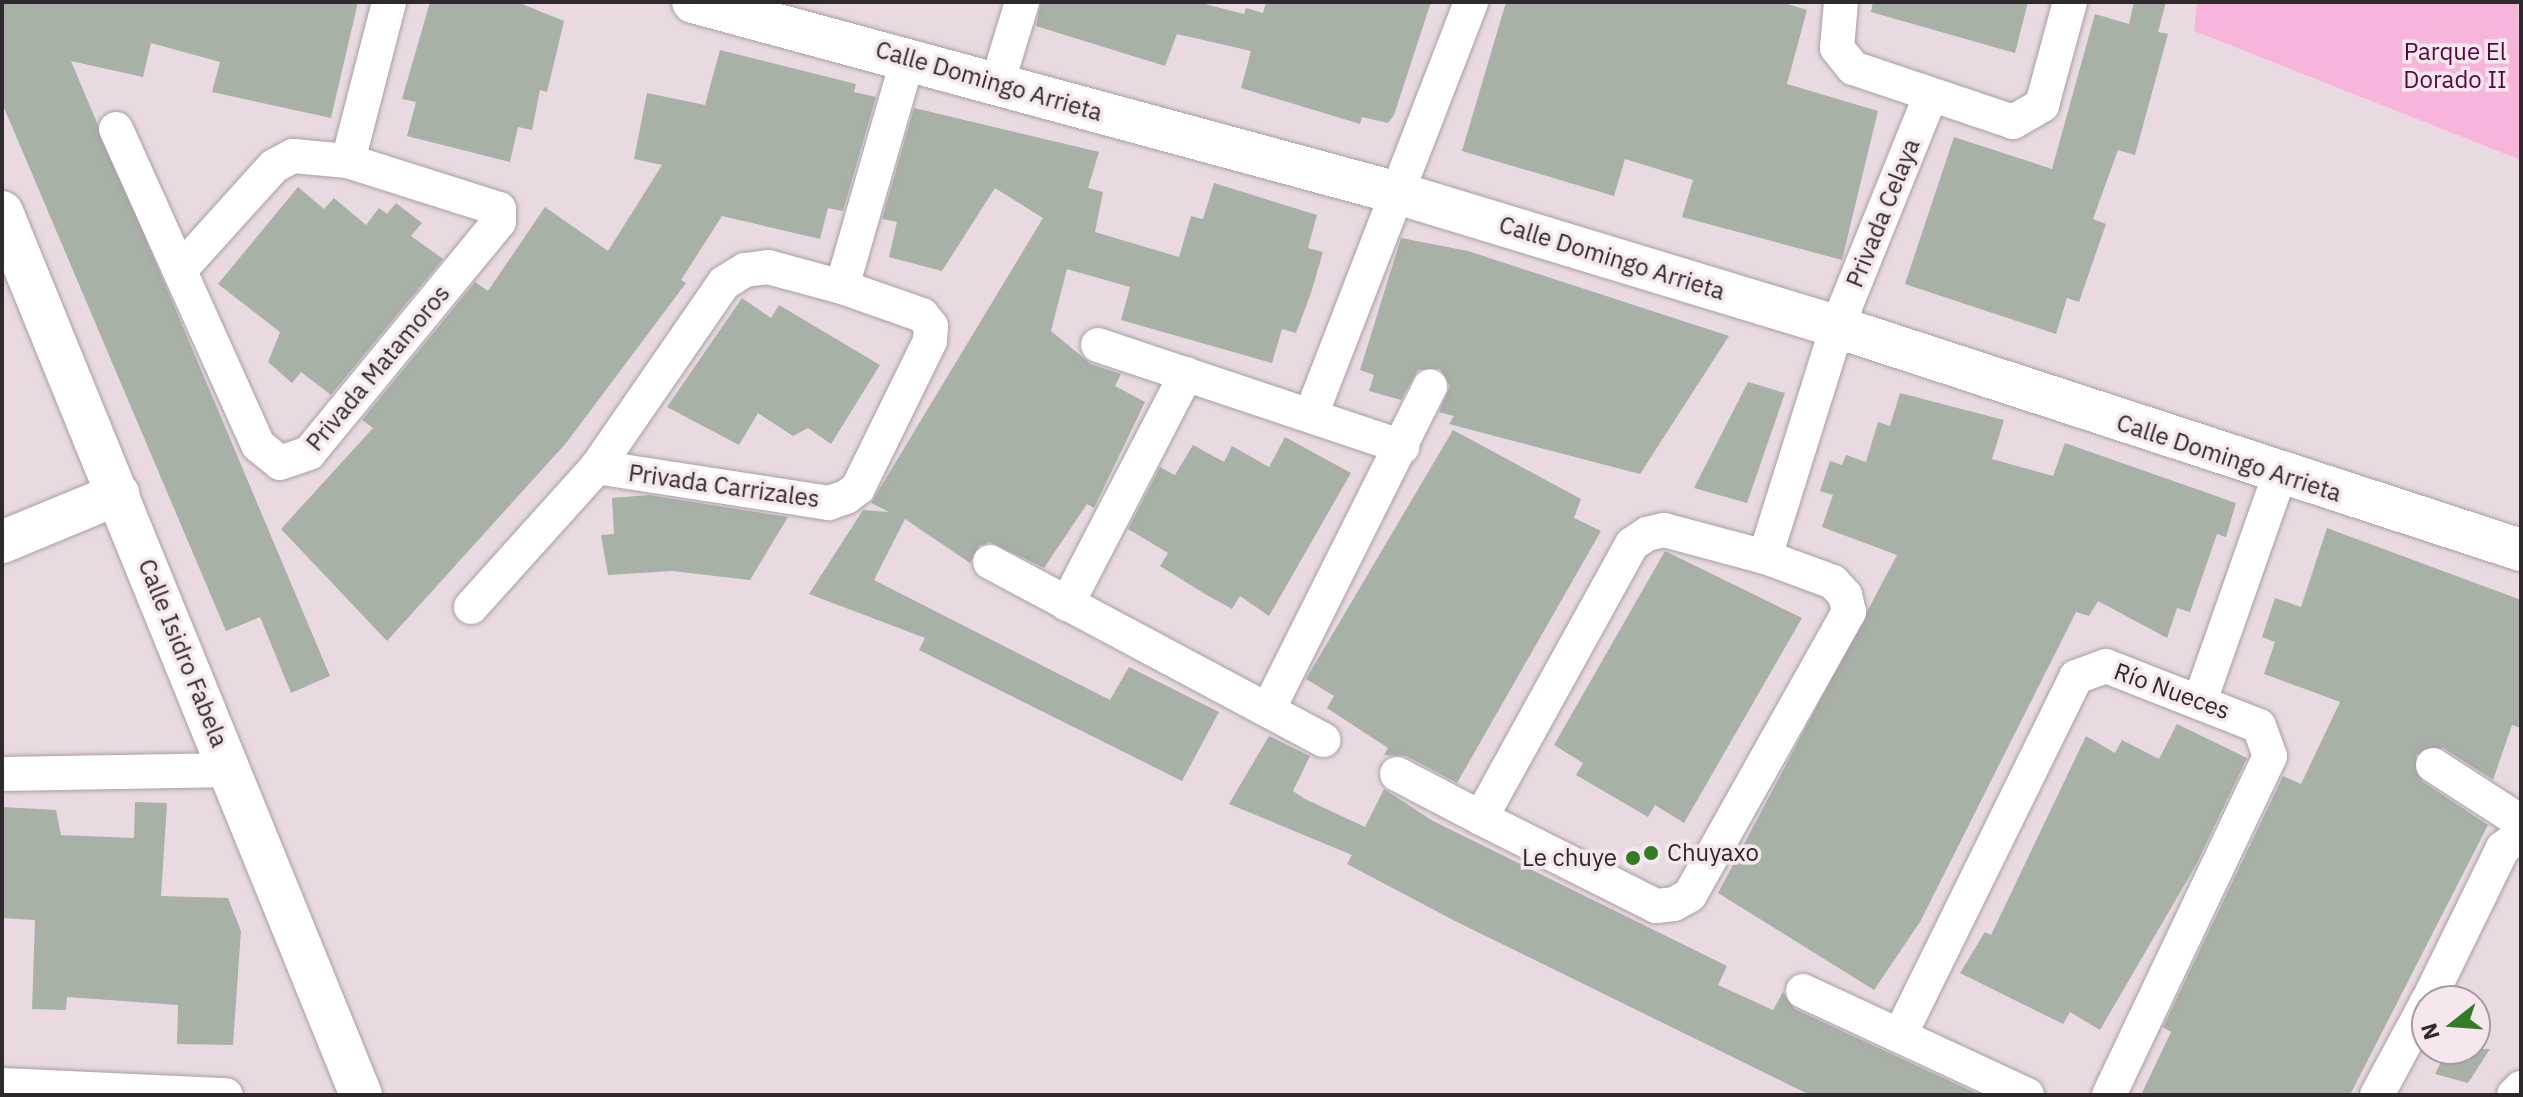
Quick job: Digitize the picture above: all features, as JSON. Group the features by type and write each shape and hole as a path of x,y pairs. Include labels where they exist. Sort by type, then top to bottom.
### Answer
{"street":[{"path":"348,161 389,2"},
{"name":"Calle Domingo Arrieta","path":"693,2 1394,192 1837,327 2279,476 2521,550"},
{"path":"997,84 1022,2"},
{"path":"1311,415 1394,192 1471,2"},
{"path":"1841,2 1837,48 1853,68 1929,99 2013,122 2030,118 2042,105 2070,2"},
{"path":"842,287 908,58"},
{"name":"Privada Celaya","path":"1765,557 1837,327 1929,99"},
{"name":"Privada Matamoros","path":"116,129 258,445 280,463 296,461 499,222 490,201 348,161 312,154 274,166 180,270"},
{"name":"Calle Isidro Fabela","path":"2,212 361,1095"},
{"name":"Privada Carrizales","path":"471,607 597,467 724,283 768,267 842,287 922,315 931,326 904,395 846,497 829,503 597,467"},
{"path":"1098,345 1402,447"},
{"path":"1067,604 1186,374"},
{"path":"1268,710 1430,386"},
{"path":"2201,698 2279,476"},
{"path":"2,542 118,494"},
{"path":"1397,774 1481,818 1656,906 1690,895 1849,612 1833,582 1765,557 1664,530 1632,544 1481,818"},
{"path":"990,562 1323,740"},
{"name":"Río Nueces","path":"1900,1035 2076,677 2106,666 2201,698 2259,726 2270,756 2109,1095"},
{"path":"2433,765 2521,822"},
{"path":"2,774 231,770"},
{"path":"2435,985 2503,848 2521,835"},
{"path":"1803,991 2027,1095"},
{"path":"2377,1095 2411,1032"},
{"path":"2,1085 226,1095"},
{"path":"2514,1095 2521,1088"}],"green space":[{"name":"Parque El Dorado II","path":"2197,2 2518,2 2521,160 2194,31"}],"building":[{"path":"2,2 358,2 331,118 212,92 220,62 151,43 143,77 71,61 330,676 291,693 260,617 226,631 2,103"},
{"path":"430,2 517,2 564,21 547,92 540,90 532,130 518,127 510,162 407,136 416,102 402,99"},
{"path":"1041,2 1197,2 1244,14 1246,8 1263,13 1266,2 1431,2 1394,115 1388,123 1362,117 1360,124 1241,88 1251,51 1177,34 1165,66 1036,26"},
{"path":"1506,2 1781,2 1807,10 1787,84 1878,111 1842,260 1682,217 1693,180 1625,159 1614,196 1462,151"},
{"path":"1873,2 2028,2 2015,53 1871,12"},
{"path":"2134,2 2166,2 2158,32 2168,34 2135,155 2118,150 2093,219 2106,224 2079,302 2067,298 2056,334 1905,284 1954,137 2052,169 2095,14 2129,24"},
{"path":"720,50 856,84 854,92 876,97 843,211 828,208 820,239 722,216 681,280 686,283 567,442 387,641 281,529 373,428 362,420 475,282 488,291 545,207 608,251 662,165 634,159 647,93 705,105"},
{"path":"914,108 1099,152 1088,188 1103,192 1095,232 1179,257 1191,216 1203,219 1214,183 1317,215 1308,248 1323,252 1311,293 1296,333 1282,329 1272,363 1121,320 1130,287 1067,269 1051,331 1091,364 1121,374 1115,386 1145,402 1094,508 1087,504 1044,568 990,542 979,546 970,563 905,519 874,580 1110,700 1129,667 1219,712 1182,781 919,650 925,638 809,594 863,510 889,512 871,503 1043,218 995,188 942,271 889,257 897,222 882,219"},
{"path":"298,187 324,209 334,198 366,225 379,208 387,214 396,203 422,223 411,236 443,259 331,395 301,372 292,383 268,362 280,332 218,284"},
{"path":"1401,238 1468,251 1729,336 1640,474 1449,424 1454,416 1439,412 1450,386 1440,369 1418,370 1401,400 1369,391 1374,375 1360,370"},
{"path":"742,298 771,318 779,305 880,365 831,444 808,428 793,436 758,413 739,445 667,407"},
{"path":"1748,382 1785,393 1747,503 1694,488"},
{"path":"1900,393 2004,420 1992,459 2053,476 2065,443 2236,503 2226,537 2217,534 2190,612 2177,608 2167,638 2098,601 2089,616 2076,612 1920,922 1874,990 1718,893 1897,555 1822,527 1833,495 1820,491 1830,461 1842,465 1846,455 1866,462 1878,422 1890,426"},
{"path":"1453,430 1581,499 1574,518 1601,531 1457,783 1406,756 1384,755 1388,748 1327,708 1334,696 1306,679"},
{"path":"1285,437 1351,473 1269,616 1240,596 1232,609 1205,594 1160,566 1168,553 1128,529 1160,467 1175,475 1193,445 1224,462 1232,446 1269,467"},
{"path":"649,495 788,517 750,580 672,571 608,575 601,535 614,534 612,498"},
{"path":"2327,528 2521,600 2521,728 2512,725 2493,780 2443,748 2416,755 2422,781 2488,825 2350,1095 2141,1095 2171,1032 2163,1027 2283,776 2301,784 2340,702 2264,674 2275,642 2262,637 2275,598 2301,607"},
{"path":"1665,551 1802,618 1684,823 1655,805 1648,817 1576,775 1583,763 1554,745"},
{"path":"2177,724 2247,758 2196,865 2100,1030 2070,1012 2063,1024 1960,973 1985,932 1991,935 2086,736 2115,753 2122,740 2159,759"},
{"path":"1269,736 1310,756 1293,791 1305,799 1365,827 1384,789 1433,821 1727,966 1718,985 1773,1010 1783,992 1795,1009 1980,1095 1810,1095 1455,921 1347,864 1352,855 1229,804"},
{"path":"135,802 167,803 161,896 228,898 241,931 233,1045 177,1044 178,1005 67,997 66,1010 32,1009 35,920 2,918 2,807 56,810 61,835 134,838"},
{"path":"2439,1065 2480,1065 2468,1083 2435,1074"}],"place":[{"name":"Chuyaxo","path":"1651,853"},
{"name":"Le chuye","path":"1633,858"}]}
